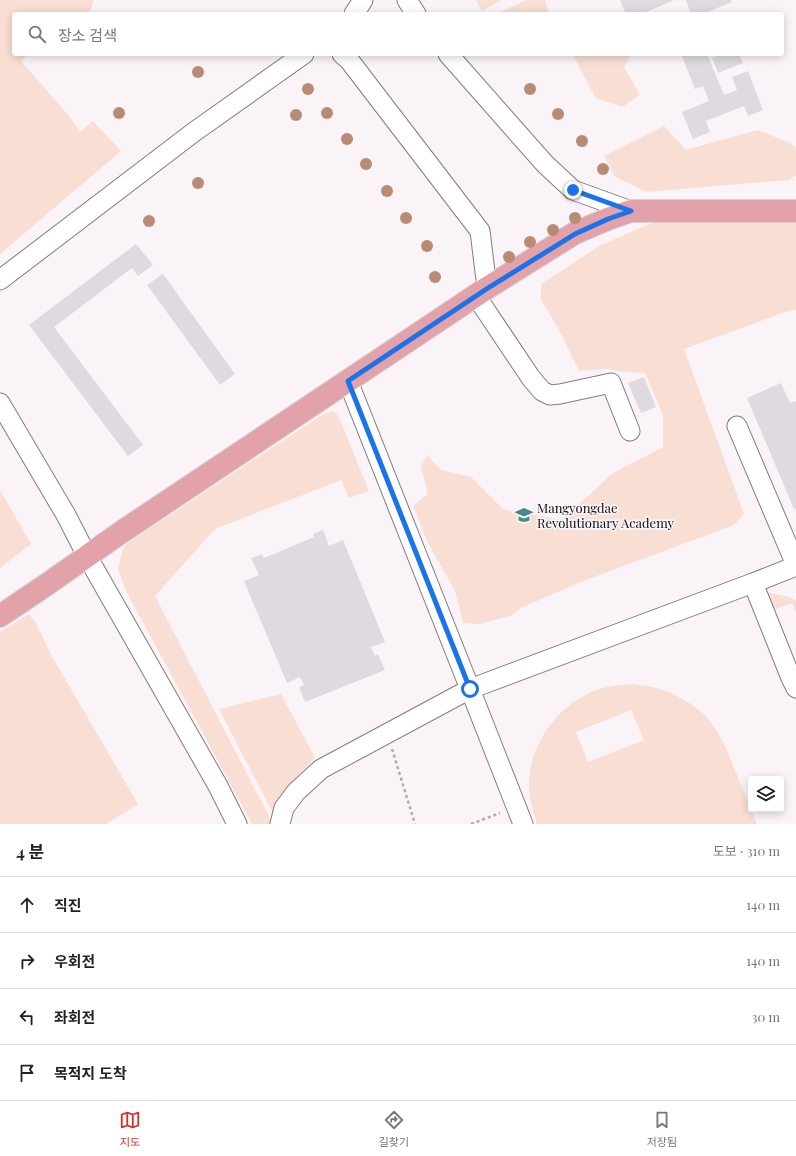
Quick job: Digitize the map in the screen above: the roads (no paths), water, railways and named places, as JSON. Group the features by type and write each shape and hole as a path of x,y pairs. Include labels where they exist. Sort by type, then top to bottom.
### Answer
{"main road":[{"path":"0,616 123,530 482,292 575,234 608,219 631,211 796,211"}],"street":[{"path":"355,12 363,0"},
{"path":"407,0 415,12"},
{"path":"0,280 194,132 301,56"},
{"path":"344,56 349,60 480,231 482,292 531,378 542,391 550,395 611,383 630,431"},
{"path":"450,56 545,164 573,190 631,211"},
{"path":"348,381 523,824"},
{"path":"0,403 66,515 87,556 218,786 237,824"},
{"path":"280,824 284,808 296,792 321,769 470,689 796,566 737,426"},
{"path":"753,583 796,688"}],"place":[{"name":"Mangyongdae Revolutionary Academy","path":"524,515"}]}
